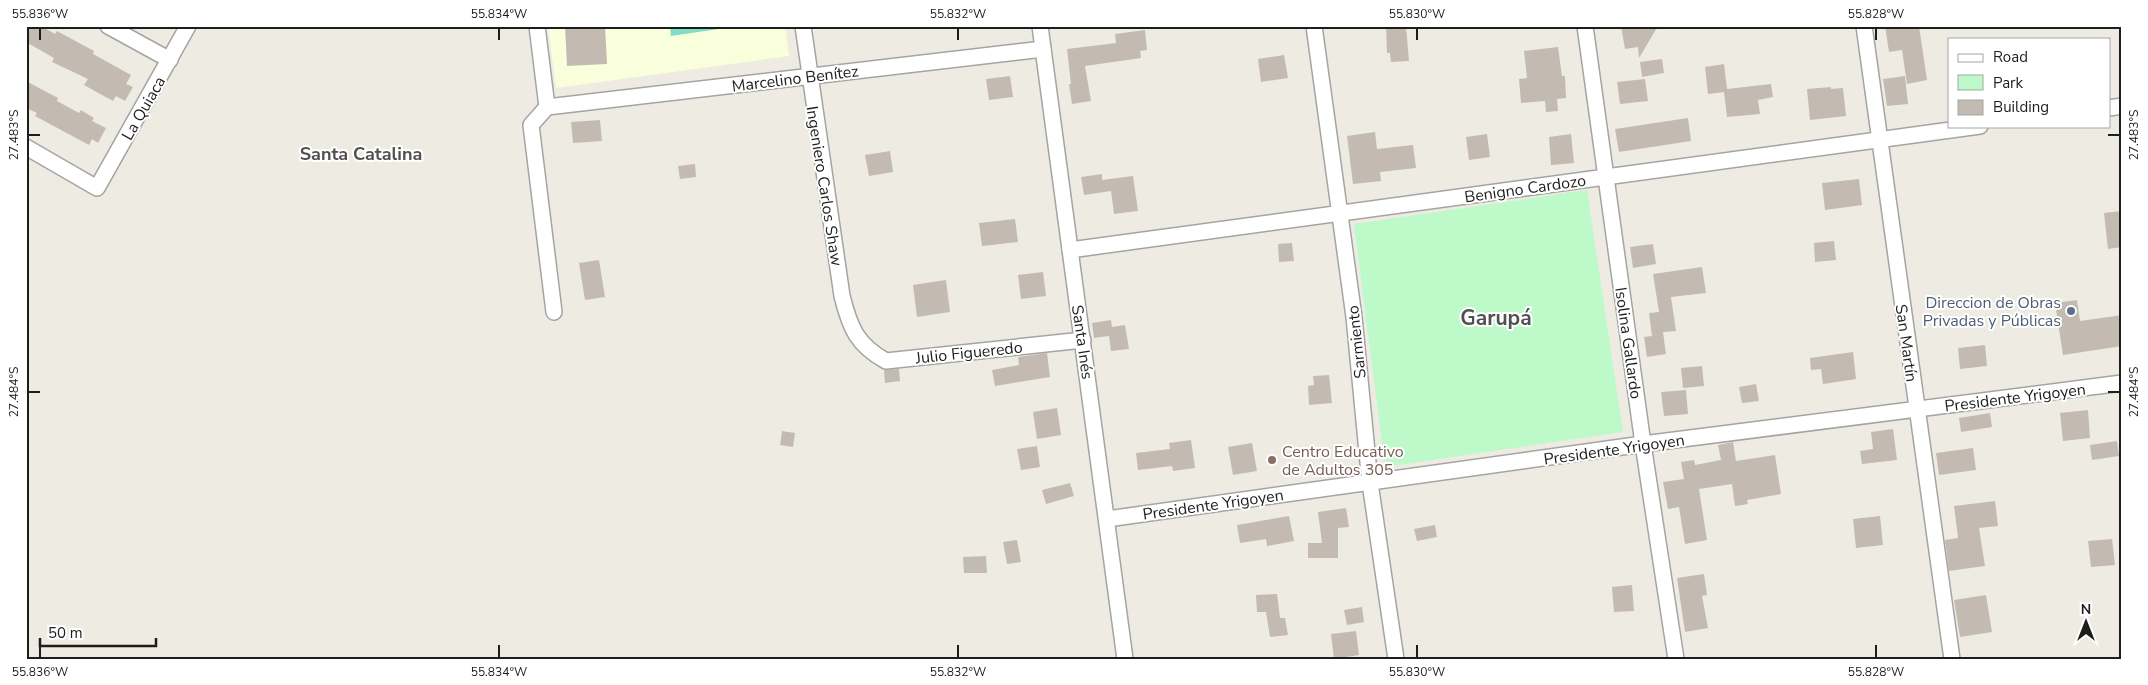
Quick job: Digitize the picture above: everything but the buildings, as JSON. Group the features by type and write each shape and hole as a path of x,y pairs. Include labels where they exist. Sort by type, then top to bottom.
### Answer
{"street":[{"path":"108,26 170,60"},
{"name":"La Quiaca","path":"26,147 97,188 188,26"},
{"path":"537,26 547,107 531,125 554,312"},
{"name":"Ingeniero Carlos Shaw","path":"803,26 842,296 849,323 860,342"},
{"name":"Santa Inés","path":"1040,26 1126,659"},
{"name":"Sarmiento","path":"1314,26 1354,317 1370,483 1396,659"},
{"name":"Isolina Gallardo","path":"1585,26 1643,444 1676,659"},
{"name":"San Martín","path":"1864,26 1952,659"},
{"name":"Marcelino Benítez","path":"547,107 1043,49"},
{"name":"Benigno Cardozo","path":"1070,250 1966,128"},
{"name":"Julio Figueredo","path":"860,342 873,354 886,361 1083,340"},
{"name":"Presidente Yrigoyen","path":"1106,519 1643,444 2122,383"}],"shaded area":[{"path":"548,26 785,26 789,56 556,88"}],"green space":[{"path":"670,26 739,26 671,36"},
{"path":"1587,190 1623,432 1385,467 1354,224"}],"place":[{"name":"Direccion de Obras Privadas y Públicas","path":"2071,311"},
{"name":"Centro Educativo de Adultos 305","path":"1272,460"}],"district":[{"name":"Santa Catalina","path":"361,154"},
{"name":"Garupá","path":"1496,318"}]}
